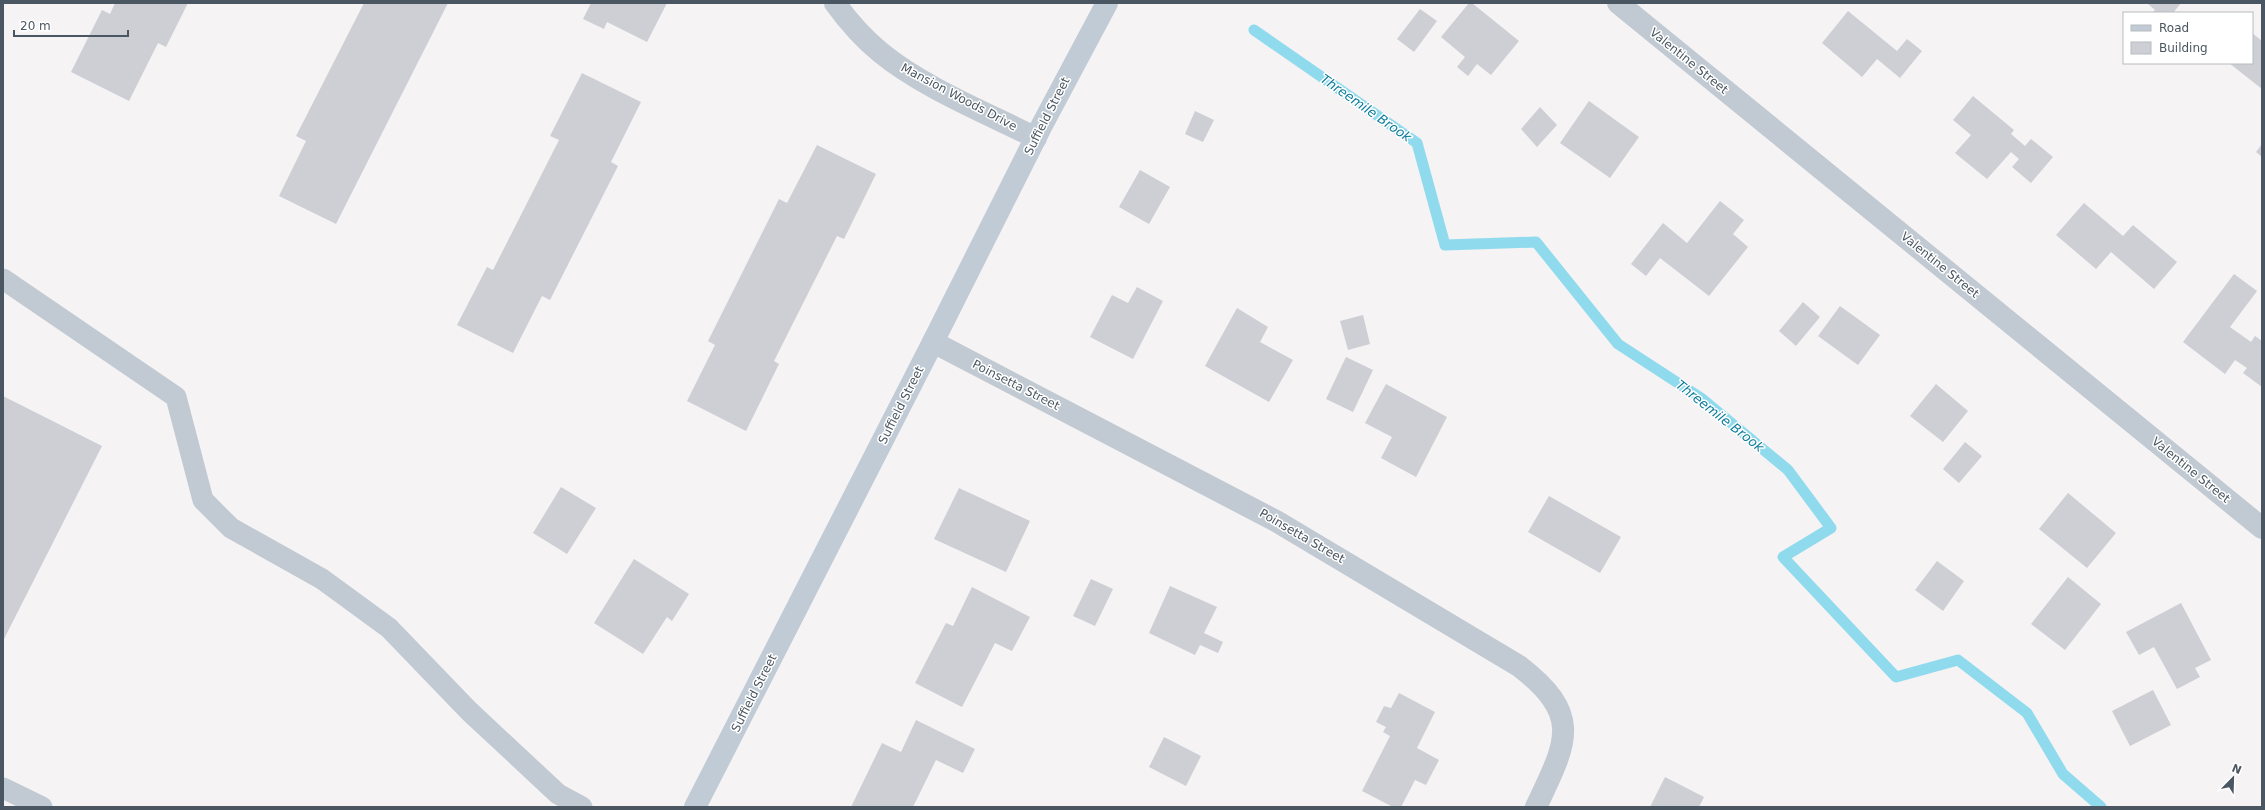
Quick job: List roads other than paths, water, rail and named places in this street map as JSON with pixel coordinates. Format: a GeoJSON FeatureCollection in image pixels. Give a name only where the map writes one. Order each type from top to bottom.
{"type":"FeatureCollection","features":[{"type":"Feature","properties":{"kind":"main road","name":"Suffield Street"},"geometry":{"type":"LineString","coordinates":[[695,807],[1036,138],[1107,3]]}},
{"type":"Feature","properties":{"kind":"street","name":"Mansion Woods Drive"},"geometry":{"type":"LineString","coordinates":[[834,3],[852,25],[880,52],[911,74],[1036,138]]}},
{"type":"Feature","properties":{"kind":"street","name":"Valentine Street"},"geometry":{"type":"LineString","coordinates":[[1618,3],[2262,528]]}},
{"type":"Feature","properties":{"kind":"street","name":"Poinsetta Street"},"geometry":{"type":"LineString","coordinates":[[933,342],[1276,520],[1519,666],[1544,688],[1560,713],[1564,727],[1562,748],[1536,807]]}},
{"type":"Feature","properties":{"kind":"lane"},"geometry":{"type":"LineString","coordinates":[[3,279],[176,397],[203,500],[231,528],[322,579],[389,628],[486,727],[558,794],[582,807]]}},
{"type":"Feature","properties":{"kind":"lane"},"geometry":{"type":"LineString","coordinates":[[3,788],[42,807]]}},
{"type":"Feature","properties":{"kind":"waterway","name":"Threemile Brook"},"geometry":{"type":"LineString","coordinates":[[1254,30],[1417,143],[1445,245],[1536,242],[1618,344],[1701,398],[1788,470],[1831,528],[1783,557],[1896,677],[1958,660],[2027,713],[2063,774],[2101,807]]}}]}
